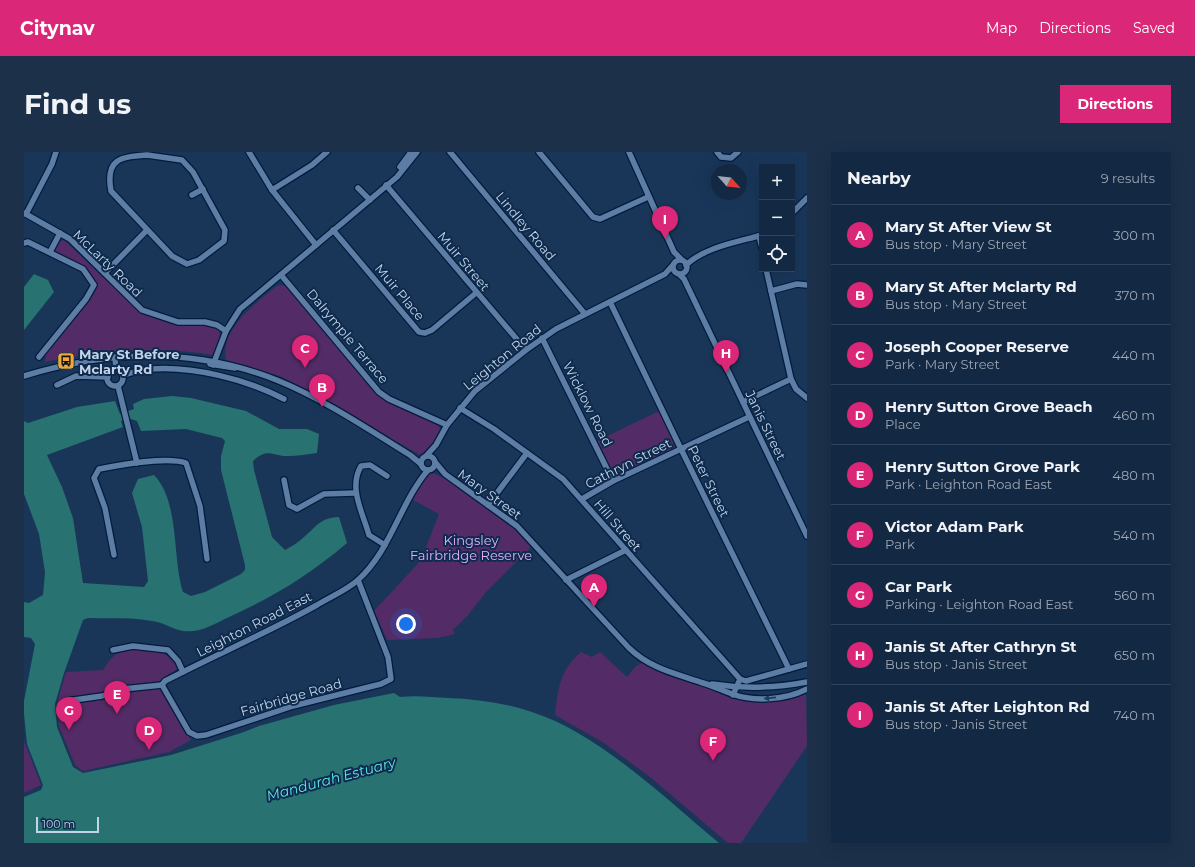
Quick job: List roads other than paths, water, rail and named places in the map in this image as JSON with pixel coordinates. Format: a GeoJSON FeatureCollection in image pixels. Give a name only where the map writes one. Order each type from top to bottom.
{"type":"FeatureCollection","features":[{"type":"Feature","properties":{"kind":"street"},"geometry":{"type":"LineString","coordinates":[[25,213],[52,164],[56,152]]}},
{"type":"Feature","properties":{"kind":"street"},"geometry":{"type":"LineString","coordinates":[[249,152],[272,190],[316,245]]}},
{"type":"Feature","properties":{"kind":"street"},"geometry":{"type":"LineString","coordinates":[[272,190],[312,165],[327,152]]}},
{"type":"Feature","properties":{"kind":"street"},"geometry":{"type":"LineString","coordinates":[[386,185],[411,152]]}},
{"type":"Feature","properties":{"kind":"street"},"geometry":{"type":"LineString","coordinates":[[214,363],[226,331],[240,308],[397,177],[417,152]]}},
{"type":"Feature","properties":{"kind":"street","name":"Lindley Road"},"geometry":{"type":"LineString","coordinates":[[450,152],[585,314]]}},
{"type":"Feature","properties":{"kind":"street"},"geometry":{"type":"LineString","coordinates":[[539,152],[593,217],[600,219],[648,197]]}},
{"type":"Feature","properties":{"kind":"street"},"geometry":{"type":"LineString","coordinates":[[629,152],[674,252],[685,262]]}},
{"type":"Feature","properties":{"kind":"street"},"geometry":{"type":"LineString","coordinates":[[717,152],[721,157],[731,158],[738,152]]}},
{"type":"Feature","properties":{"kind":"street"},"geometry":{"type":"LineString","coordinates":[[148,154],[182,160],[193,172],[225,230],[224,241],[199,260],[187,264],[172,256],[111,191],[109,182],[111,171],[116,161],[124,157],[148,154]]}},
{"type":"Feature","properties":{"kind":"street","name":"Muir Street"},"geometry":{"type":"LineString","coordinates":[[386,185],[476,293],[526,350]]}},
{"type":"Feature","properties":{"kind":"street"},"geometry":{"type":"LineString","coordinates":[[358,188],[370,200]]}},
{"type":"Feature","properties":{"kind":"street"},"geometry":{"type":"LineString","coordinates":[[192,196],[203,189]]}},
{"type":"Feature","properties":{"kind":"street"},"geometry":{"type":"LineString","coordinates":[[795,206],[800,200],[807,197]]}},
{"type":"Feature","properties":{"kind":"street"},"geometry":{"type":"LineString","coordinates":[[795,210],[807,197]]}},
{"type":"Feature","properties":{"kind":"street","name":"McLarty Road"},"geometry":{"type":"LineString","coordinates":[[25,213],[70,239],[142,310],[178,322],[205,322],[226,331]]}},
{"type":"Feature","properties":{"kind":"street"},"geometry":{"type":"LineString","coordinates":[[105,273],[147,230]]}},
{"type":"Feature","properties":{"kind":"street","name":"Muir Place"},"geometry":{"type":"LineString","coordinates":[[334,230],[419,332],[425,333],[432,330],[476,293]]}},
{"type":"Feature","properties":{"kind":"street"},"geometry":{"type":"LineString","coordinates":[[50,252],[60,233]]}},
{"type":"Feature","properties":{"kind":"street"},"geometry":{"type":"LineString","coordinates":[[674,263],[685,262],[738,240],[759,235]]}},
{"type":"Feature","properties":{"kind":"street"},"geometry":{"type":"LineString","coordinates":[[24,243],[28,242],[83,269],[94,285],[86,299],[39,357]]}},
{"type":"Feature","properties":{"kind":"street"},"geometry":{"type":"LineString","coordinates":[[674,252],[673,269],[680,273],[685,262]]}},
{"type":"Feature","properties":{"kind":"street","name":"Leighton Road"},"geometry":{"type":"LineString","coordinates":[[665,274],[674,263]]}},
{"type":"Feature","properties":{"kind":"street"},"geometry":{"type":"LineString","coordinates":[[767,272],[791,379],[796,389],[807,398]]}},
{"type":"Feature","properties":{"kind":"street","name":"Leighton Road"},"geometry":{"type":"LineString","coordinates":[[425,457],[436,445],[447,425],[475,391],[542,338],[585,314],[665,274],[680,273]]}},
{"type":"Feature","properties":{"kind":"street","name":"Janis Street"},"geometry":{"type":"LineString","coordinates":[[680,273],[807,536]]}},
{"type":"Feature","properties":{"kind":"street","name":"Dalrymple Terrace"},"geometry":{"type":"LineString","coordinates":[[281,275],[379,392],[389,399],[447,425]]}},
{"type":"Feature","properties":{"kind":"street"},"geometry":{"type":"LineString","coordinates":[[771,291],[796,284],[807,285]]}},
{"type":"Feature","properties":{"kind":"street","name":"Peter Street"},"geometry":{"type":"LineString","coordinates":[[610,302],[680,450],[789,669]]}},
{"type":"Feature","properties":{"kind":"street","name":"Wicklow Road"},"geometry":{"type":"LineString","coordinates":[[542,338],[613,481]]}},
{"type":"Feature","properties":{"kind":"street"},"geometry":{"type":"LineString","coordinates":[[220,348],[220,364]]}},
{"type":"Feature","properties":{"kind":"street","name":"Mary Street"},"geometry":{"type":"LineString","coordinates":[[24,376],[63,365],[115,357],[150,355],[194,359],[220,364],[278,381],[309,395],[410,455],[429,470],[445,474]]}},
{"type":"Feature","properties":{"kind":"street"},"geometry":{"type":"LineString","coordinates":[[115,357],[116,370]]}},
{"type":"Feature","properties":{"kind":"street"},"geometry":{"type":"LineString","coordinates":[[116,370],[123,375],[148,369],[197,372],[234,379],[264,388],[284,399]]}},
{"type":"Feature","properties":{"kind":"street"},"geometry":{"type":"LineString","coordinates":[[116,370],[112,371],[108,377],[109,383],[118,386]]}},
{"type":"Feature","properties":{"kind":"street"},"geometry":{"type":"LineString","coordinates":[[118,386],[122,382],[123,375]]}},
{"type":"Feature","properties":{"kind":"street"},"geometry":{"type":"LineString","coordinates":[[57,386],[76,376],[108,377]]}},
{"type":"Feature","properties":{"kind":"street"},"geometry":{"type":"LineString","coordinates":[[743,402],[791,379]]}},
{"type":"Feature","properties":{"kind":"street"},"geometry":{"type":"LineString","coordinates":[[118,386],[137,463]]}},
{"type":"Feature","properties":{"kind":"street","name":"Hill Street"},"geometry":{"type":"LineString","coordinates":[[460,408],[494,429],[563,479],[740,679]]}},
{"type":"Feature","properties":{"kind":"street","name":"Cathryn Street"},"geometry":{"type":"LineString","coordinates":[[582,499],[613,481],[749,416]]}},
{"type":"Feature","properties":{"kind":"street","name":"Leighton Road"},"geometry":{"type":"LineString","coordinates":[[434,461],[436,445]]}},
{"type":"Feature","properties":{"kind":"street"},"geometry":{"type":"LineString","coordinates":[[488,504],[527,452]]}},
{"type":"Feature","properties":{"kind":"street","name":"Mary Street"},"geometry":{"type":"LineString","coordinates":[[410,455],[425,457],[434,461],[445,474],[517,526],[640,658],[663,671],[702,682],[733,695],[760,699],[786,696],[807,690]]}},
{"type":"Feature","properties":{"kind":"street"},"geometry":{"type":"LineString","coordinates":[[422,465],[425,457]]}},
{"type":"Feature","properties":{"kind":"street"},"geometry":{"type":"LineString","coordinates":[[114,555],[105,508],[94,478],[99,468],[178,460],[186,464],[200,506],[207,559]]}},
{"type":"Feature","properties":{"kind":"street"},"geometry":{"type":"LineString","coordinates":[[429,470],[434,466],[434,461]]}},
{"type":"Feature","properties":{"kind":"street"},"geometry":{"type":"LineString","coordinates":[[385,545],[369,535],[355,493],[357,473],[361,466],[370,465],[387,476]]}},
{"type":"Feature","properties":{"kind":"street","name":"Leighton Road East"},"geometry":{"type":"LineString","coordinates":[[417,485],[422,465]]}},
{"type":"Feature","properties":{"kind":"street","name":"Leighton Road East"},"geometry":{"type":"LineString","coordinates":[[66,717],[64,706],[67,701],[102,696],[123,689],[162,685],[165,681],[300,615],[358,580],[385,545],[417,485],[429,470]]}},
{"type":"Feature","properties":{"kind":"street"},"geometry":{"type":"LineString","coordinates":[[284,480],[289,505],[297,509],[324,494],[355,493]]}},
{"type":"Feature","properties":{"kind":"street"},"geometry":{"type":"LineString","coordinates":[[566,580],[626,550]]}},
{"type":"Feature","properties":{"kind":"street","name":"Fairbridge Road"},"geometry":{"type":"LineString","coordinates":[[162,685],[189,732],[197,736],[206,735],[293,706],[381,684],[391,679],[388,657],[358,580]]}},
{"type":"Feature","properties":{"kind":"street"},"geometry":{"type":"LineString","coordinates":[[112,650],[132,646],[168,650],[178,661],[183,672]]}},
{"type":"Feature","properties":{"kind":"street"},"geometry":{"type":"LineString","coordinates":[[733,695],[740,679],[746,680],[807,664]]}},
{"type":"Feature","properties":{"kind":"street","name":"Mary Street"},"geometry":{"type":"LineString","coordinates":[[702,682],[736,687],[756,687],[807,682]]}},
{"type":"Feature","properties":{"kind":"water"},"geometry":{"type":"Polygon","coordinates":[[[34,274],[48,280],[54,292],[24,330],[24,287],[34,274]]]}},
{"type":"Feature","properties":{"kind":"water","name":"Mandurah Estuary"},"geometry":{"type":"Polygon","coordinates":[[[172,396],[191,398],[246,411],[279,429],[307,429],[319,434],[317,453],[283,456],[266,453],[253,461],[254,470],[272,537],[285,550],[300,541],[319,523],[327,519],[339,517],[347,543],[319,566],[276,593],[213,625],[196,631],[183,631],[164,624],[136,619],[88,618],[83,620],[64,673],[55,704],[57,727],[73,767],[83,773],[171,755],[259,726],[334,705],[394,693],[400,697],[424,696],[480,700],[532,712],[557,722],[581,735],[630,768],[719,843],[24,843],[24,797],[41,790],[43,785],[27,744],[24,701],[35,644],[31,638],[24,637],[24,602],[29,603],[43,595],[45,572],[39,534],[24,494],[24,421],[28,423],[77,407],[115,401],[120,414],[134,409],[133,404],[144,399],[172,396]],[[131,419],[121,421],[123,427],[47,455],[62,487],[73,518],[83,583],[144,587],[148,581],[142,527],[132,493],[138,479],[154,475],[162,486],[172,515],[177,563],[183,592],[191,596],[205,592],[241,574],[245,570],[245,565],[221,470],[221,456],[225,441],[222,438],[186,429],[141,431],[137,421],[131,419]]]}},
{"type":"Feature","properties":{"kind":"place","name":"Janis St After Leighton Rd"},"geometry":{"type":"Point","coordinates":[665,239]}},
{"type":"Feature","properties":{"kind":"place","name":"Mary St Before Mclarty Rd"},"geometry":{"type":"Point","coordinates":[66,361]}},
{"type":"Feature","properties":{"kind":"place","name":"Joseph Cooper Reserve"},"geometry":{"type":"Point","coordinates":[305,368]}},
{"type":"Feature","properties":{"kind":"place","name":"Janis St After Cathryn St"},"geometry":{"type":"Point","coordinates":[726,373]}},
{"type":"Feature","properties":{"kind":"place","name":"Mary St After Mclarty Rd"},"geometry":{"type":"Point","coordinates":[322,407]}},
{"type":"Feature","properties":{"kind":"place","name":"Mary St After View St"},"geometry":{"type":"Point","coordinates":[594,607]}},
{"type":"Feature","properties":{"kind":"place","name":"Henry Sutton Grove Park"},"geometry":{"type":"Point","coordinates":[117,714]}},
{"type":"Feature","properties":{"kind":"place","name":"Car Park"},"geometry":{"type":"Point","coordinates":[69,730]}},
{"type":"Feature","properties":{"kind":"place","name":"Henry Sutton Grove Beach"},"geometry":{"type":"Point","coordinates":[149,750]}},
{"type":"Feature","properties":{"kind":"place","name":"Victor Adam Park"},"geometry":{"type":"Point","coordinates":[713,761]}},
{"type":"Feature","properties":{"kind":"park label","name":"Kingsley Fairbridge Reserve"},"geometry":{"type":"Point","coordinates":[471,548]}}]}
